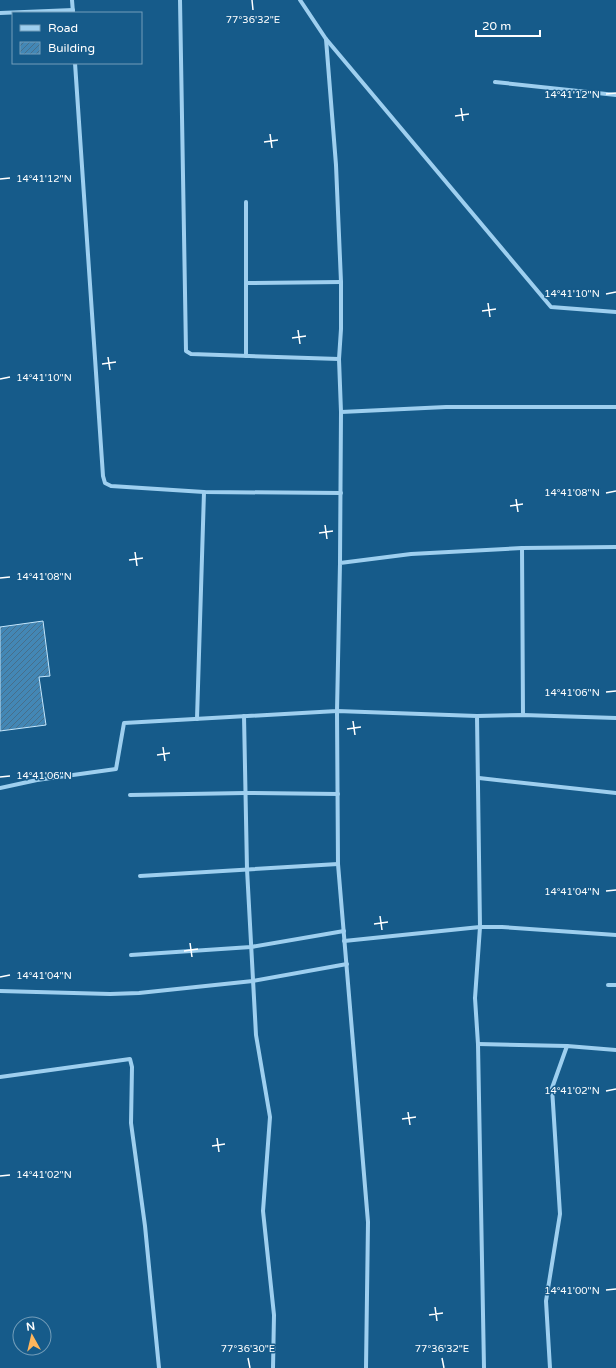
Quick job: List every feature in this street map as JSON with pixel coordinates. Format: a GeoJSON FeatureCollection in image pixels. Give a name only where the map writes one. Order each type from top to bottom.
{"type":"FeatureCollection","features":[{"type":"Feature","properties":{"kind":"street"},"geometry":{"type":"LineString","coordinates":[[72,0],[73,12]]}},
{"type":"Feature","properties":{"kind":"street"},"geometry":{"type":"LineString","coordinates":[[180,0],[186,351],[191,354],[339,359]]}},
{"type":"Feature","properties":{"kind":"street"},"geometry":{"type":"LineString","coordinates":[[300,0],[326,39],[551,307],[616,312]]}},
{"type":"Feature","properties":{"kind":"street"},"geometry":{"type":"LineString","coordinates":[[0,13],[12,13]]}},
{"type":"Feature","properties":{"kind":"street"},"geometry":{"type":"LineString","coordinates":[[326,39],[336,165],[341,282],[341,329],[339,359],[341,412],[341,493],[337,711],[338,864],[368,1222],[366,1368]]}},
{"type":"Feature","properties":{"kind":"street"},"geometry":{"type":"LineString","coordinates":[[75,64],[103,476],[105,483],[111,486],[204,492],[341,493]]}},
{"type":"Feature","properties":{"kind":"street"},"geometry":{"type":"LineString","coordinates":[[495,82],[616,95]]}},
{"type":"Feature","properties":{"kind":"street"},"geometry":{"type":"LineString","coordinates":[[246,202],[246,356]]}},
{"type":"Feature","properties":{"kind":"street"},"geometry":{"type":"LineString","coordinates":[[246,283],[341,282]]}},
{"type":"Feature","properties":{"kind":"street"},"geometry":{"type":"LineString","coordinates":[[341,412],[446,407],[616,407]]}},
{"type":"Feature","properties":{"kind":"street"},"geometry":{"type":"LineString","coordinates":[[197,719],[204,492]]}},
{"type":"Feature","properties":{"kind":"street"},"geometry":{"type":"LineString","coordinates":[[340,563],[411,554],[522,548],[616,547]]}},
{"type":"Feature","properties":{"kind":"street"},"geometry":{"type":"LineString","coordinates":[[522,548],[523,715]]}},
{"type":"Feature","properties":{"kind":"street"},"geometry":{"type":"LineString","coordinates":[[0,788],[37,780],[116,769],[124,723],[337,711],[476,716],[523,715],[616,718]]}},
{"type":"Feature","properties":{"kind":"street"},"geometry":{"type":"LineString","coordinates":[[244,716],[247,869],[256,1035],[270,1117],[263,1211],[274,1315],[273,1368]]}},
{"type":"Feature","properties":{"kind":"street"},"geometry":{"type":"LineString","coordinates":[[476,716],[479,778],[480,927],[475,998],[478,1044],[484,1368]]}},
{"type":"Feature","properties":{"kind":"street"},"geometry":{"type":"LineString","coordinates":[[479,778],[616,793]]}},
{"type":"Feature","properties":{"kind":"street"},"geometry":{"type":"LineString","coordinates":[[130,795],[245,793],[338,794]]}},
{"type":"Feature","properties":{"kind":"street"},"geometry":{"type":"LineString","coordinates":[[140,876],[338,864]]}},
{"type":"Feature","properties":{"kind":"street"},"geometry":{"type":"LineString","coordinates":[[344,941],[480,927],[616,934]]}},
{"type":"Feature","properties":{"kind":"street"},"geometry":{"type":"LineString","coordinates":[[131,955],[251,947],[344,931]]}},
{"type":"Feature","properties":{"kind":"street"},"geometry":{"type":"LineString","coordinates":[[0,991],[110,994],[139,993],[253,981],[346,964]]}},
{"type":"Feature","properties":{"kind":"street"},"geometry":{"type":"LineString","coordinates":[[608,985],[616,985]]}},
{"type":"Feature","properties":{"kind":"street"},"geometry":{"type":"LineString","coordinates":[[478,1044],[567,1046],[616,1050]]}},
{"type":"Feature","properties":{"kind":"street"},"geometry":{"type":"LineString","coordinates":[[550,1368],[546,1301],[560,1214],[552,1088],[567,1046]]}},
{"type":"Feature","properties":{"kind":"street"},"geometry":{"type":"LineString","coordinates":[[0,1077],[130,1059],[132,1067],[131,1123],[145,1226],[159,1368]]}},
{"type":"Feature","properties":{"kind":"building"},"geometry":{"type":"Polygon","coordinates":[[[43,621],[50,676],[39,677],[46,725],[0,731],[0,627],[43,621]]]}}]}
